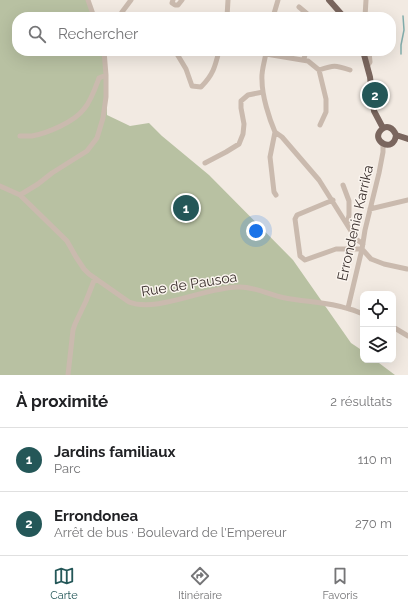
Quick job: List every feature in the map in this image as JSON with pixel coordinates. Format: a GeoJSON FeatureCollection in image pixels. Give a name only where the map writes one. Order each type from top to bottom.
{"type":"FeatureCollection","features":[{"type":"Feature","properties":{"kind":"main road"},"geometry":{"type":"LineString","coordinates":[[329,0],[340,12]]}},
{"type":"Feature","properties":{"kind":"main road"},"geometry":{"type":"LineString","coordinates":[[365,56],[368,65],[374,111],[383,128]]}},
{"type":"Feature","properties":{"kind":"main road"},"geometry":{"type":"LineString","coordinates":[[387,127],[394,130],[396,135],[394,142],[386,145],[378,136],[383,128],[387,127]]}},
{"type":"Feature","properties":{"kind":"main road"},"geometry":{"type":"LineString","coordinates":[[396,135],[408,139]]}},
{"type":"Feature","properties":{"kind":"street"},"geometry":{"type":"LineString","coordinates":[[88,0],[92,12]]}},
{"type":"Feature","properties":{"kind":"street"},"geometry":{"type":"LineString","coordinates":[[122,12],[131,0]]}},
{"type":"Feature","properties":{"kind":"street"},"geometry":{"type":"LineString","coordinates":[[172,0],[172,3],[175,6],[182,0]]}},
{"type":"Feature","properties":{"kind":"street"},"geometry":{"type":"LineString","coordinates":[[227,12],[228,0]]}},
{"type":"Feature","properties":{"kind":"street"},"geometry":{"type":"LineString","coordinates":[[274,12],[278,0]]}},
{"type":"Feature","properties":{"kind":"street"},"geometry":{"type":"LineString","coordinates":[[365,12],[366,0]]}},
{"type":"Feature","properties":{"kind":"street"},"geometry":{"type":"LineString","coordinates":[[299,7],[305,12]]}},
{"type":"Feature","properties":{"kind":"street"},"geometry":{"type":"LineString","coordinates":[[0,186],[20,195],[87,151],[97,138],[103,118],[106,97],[104,56]]}},
{"type":"Feature","properties":{"kind":"street"},"geometry":{"type":"LineString","coordinates":[[177,56],[186,69],[192,86],[201,87],[209,78],[216,64],[218,56]]}},
{"type":"Feature","properties":{"kind":"street"},"geometry":{"type":"LineString","coordinates":[[265,56],[261,78],[263,92],[275,132],[282,137],[319,180],[333,200],[356,239],[371,258],[384,264],[407,269]]}},
{"type":"Feature","properties":{"kind":"street"},"geometry":{"type":"LineString","coordinates":[[288,56],[304,59],[319,70],[326,99],[326,112],[320,125]]}},
{"type":"Feature","properties":{"kind":"street"},"geometry":{"type":"LineString","coordinates":[[368,65],[370,62],[369,56]]}},
{"type":"Feature","properties":{"kind":"street"},"geometry":{"type":"LineString","coordinates":[[319,70],[333,65],[350,70]]}},
{"type":"Feature","properties":{"kind":"street"},"geometry":{"type":"LineString","coordinates":[[20,136],[31,136],[45,132],[72,120],[84,109],[99,78],[106,75]]}},
{"type":"Feature","properties":{"kind":"street"},"geometry":{"type":"LineString","coordinates":[[205,163],[239,144],[243,134],[244,124],[241,101],[248,95],[263,92]]}},
{"type":"Feature","properties":{"kind":"street"},"geometry":{"type":"LineString","coordinates":[[275,132],[270,157],[274,192],[276,195]]}},
{"type":"Feature","properties":{"kind":"street","name":"Errondenia Karrika"},"geometry":{"type":"LineString","coordinates":[[348,308],[379,173],[383,143]]}},
{"type":"Feature","properties":{"kind":"street"},"geometry":{"type":"LineString","coordinates":[[343,185],[349,201],[349,215],[347,224]]}},
{"type":"Feature","properties":{"kind":"street","name":"Rue de Pausoa"},"geometry":{"type":"LineString","coordinates":[[20,195],[67,241],[84,269],[129,302],[140,305],[167,302],[208,291],[247,287],[284,298],[348,308],[360,313]]}},
{"type":"Feature","properties":{"kind":"street"},"geometry":{"type":"LineString","coordinates":[[333,200],[297,215],[295,219],[300,256],[305,260],[336,249],[349,250],[362,247]]}},
{"type":"Feature","properties":{"kind":"street"},"geometry":{"type":"LineString","coordinates":[[370,209],[408,200]]}},
{"type":"Feature","properties":{"kind":"street"},"geometry":{"type":"LineString","coordinates":[[68,375],[73,330],[95,278]]}},
{"type":"Feature","properties":{"kind":"street"},"geometry":{"type":"LineString","coordinates":[[396,329],[408,336]]}},
{"type":"Feature","properties":{"kind":"green space"},"geometry":{"type":"Polygon","coordinates":[[[0,0],[88,0],[92,12],[12,12],[12,56],[104,56],[107,115],[130,126],[149,123],[162,136],[209,175],[293,260],[351,343],[360,349],[360,363],[379,363],[395,375],[0,375],[0,0]]]}},
{"type":"Feature","properties":{"kind":"waterway"},"geometry":{"type":"LineString","coordinates":[[401,54],[404,30],[403,16]]}},
{"type":"Feature","properties":{"kind":"place","name":"Errondonea"},"geometry":{"type":"Point","coordinates":[375,95]}},
{"type":"Feature","properties":{"kind":"place","name":"Jardins familiaux"},"geometry":{"type":"Point","coordinates":[186,208]}}]}
